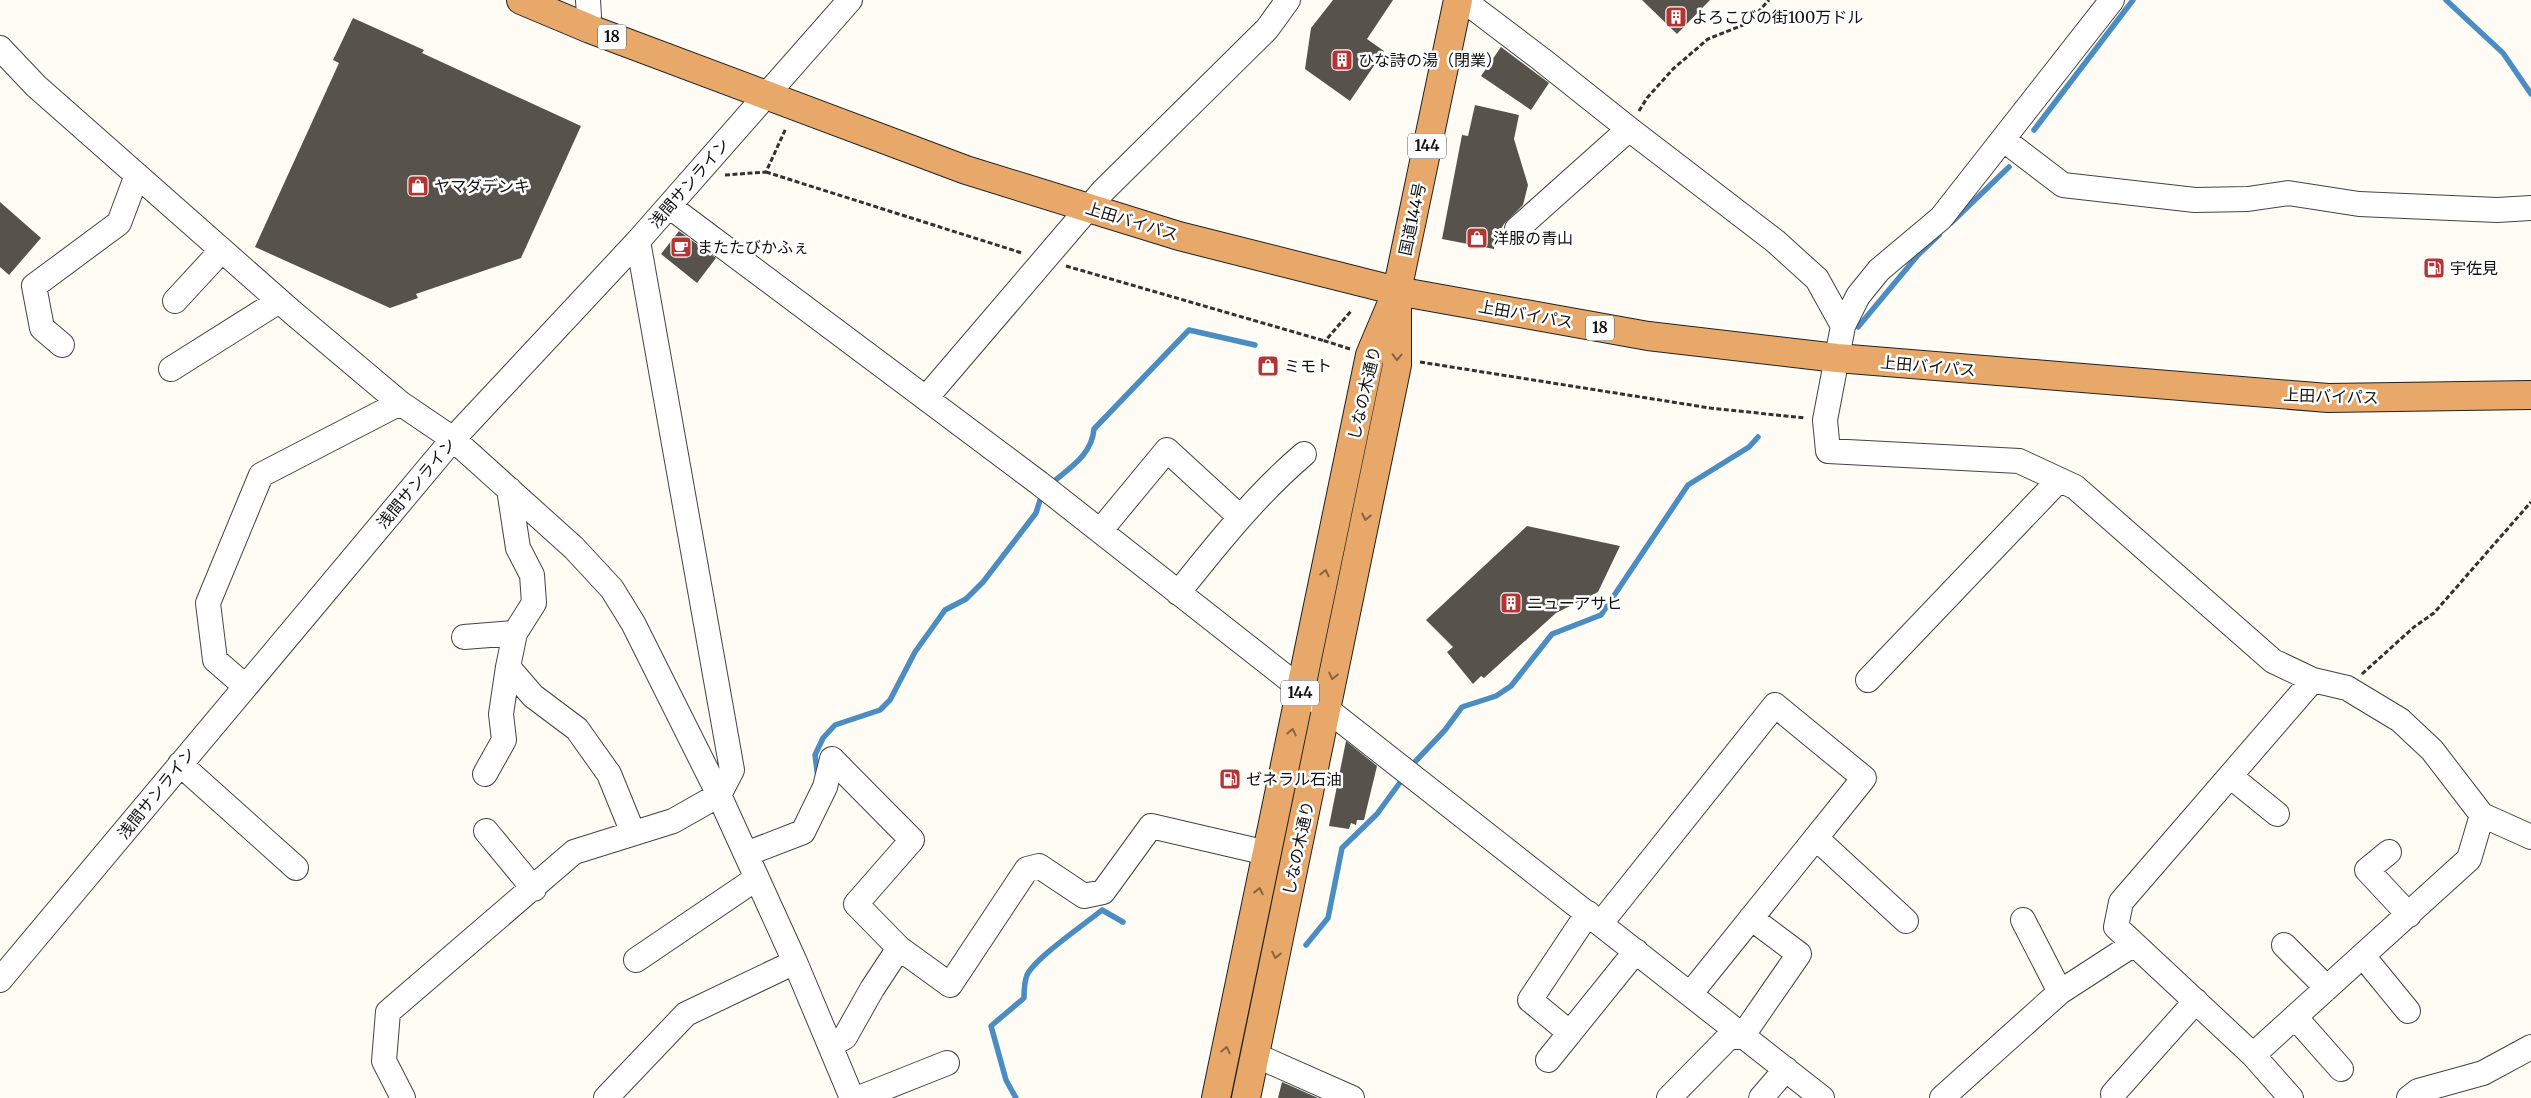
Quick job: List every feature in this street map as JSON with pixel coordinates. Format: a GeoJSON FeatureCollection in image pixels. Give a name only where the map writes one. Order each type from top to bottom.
{"type":"FeatureCollection","features":[{"type":"Feature","properties":{"kind":"highway","name":"上田バイパス"},"geometry":{"type":"LineString","coordinates":[[521,0],[703,72],[767,94],[966,170],[1179,236],[1397,291],[1648,336],[1837,358],[2328,398],[2531,395]]}},
{"type":"Feature","properties":{"kind":"highway","name":"上田バイパス"},"geometry":{"type":"LineString","coordinates":[[556,0],[589,8],[703,72]]}},
{"type":"Feature","properties":{"kind":"highway","name":"国道144号"},"geometry":{"type":"LineString","coordinates":[[1397,291],[1459,0]]}},
{"type":"Feature","properties":{"kind":"highway","name":"しなの木通り"},"geometry":{"type":"LineString","coordinates":[[1216,1098],[1370,355],[1397,291]]}},
{"type":"Feature","properties":{"kind":"highway","name":"しなの木通り"},"geometry":{"type":"LineString","coordinates":[[1246,1098],[1397,365],[1397,291]]}},
{"type":"Feature","properties":{"kind":"street","name":"浅間サンライン"},"geometry":{"type":"LineString","coordinates":[[0,980],[85,881],[180,764],[453,439],[638,241],[850,0]]}},
{"type":"Feature","properties":{"kind":"street"},"geometry":{"type":"LineString","coordinates":[[926,398],[1090,208],[1159,133],[1267,29],[1288,0]]}},
{"type":"Feature","properties":{"kind":"street"},"geometry":{"type":"LineString","coordinates":[[1459,0],[1475,9],[1541,59],[1775,241],[1817,278],[1843,326]]}},
{"type":"Feature","properties":{"kind":"street"},"geometry":{"type":"LineString","coordinates":[[2112,0],[1941,218],[1879,270],[1858,296],[1843,326],[1825,420],[1828,451],[2019,461],[2076,487],[2273,661],[2313,680],[2347,688],[2400,720],[2432,750],[2482,815],[2531,837]]}},
{"type":"Feature","properties":{"kind":"street"},"geometry":{"type":"LineString","coordinates":[[0,48],[36,86],[279,300],[400,403],[453,439],[574,548],[612,589],[633,624],[719,795],[795,962],[852,1098]]}},
{"type":"Feature","properties":{"kind":"street"},"geometry":{"type":"LineString","coordinates":[[1516,228],[1629,129]]}},
{"type":"Feature","properties":{"kind":"street"},"geometry":{"type":"LineString","coordinates":[[2004,140],[2063,185],[2195,200],[2248,199],[2288,192],[2359,204],[2497,210],[2531,208]]}},
{"type":"Feature","properties":{"kind":"street"},"geometry":{"type":"LineString","coordinates":[[62,345],[42,328],[34,286],[119,222],[137,175]]}},
{"type":"Feature","properties":{"kind":"street"},"geometry":{"type":"LineString","coordinates":[[668,206],[926,398],[1100,531],[1326,710],[1691,993],[1822,1098]]}},
{"type":"Feature","properties":{"kind":"street"},"geometry":{"type":"LineString","coordinates":[[403,1098],[384,1061],[388,1012],[534,889],[574,852],[673,820],[719,795],[732,770],[638,241]]}},
{"type":"Feature","properties":{"kind":"street"},"geometry":{"type":"LineString","coordinates":[[175,301],[222,250]]}},
{"type":"Feature","properties":{"kind":"street"},"geometry":{"type":"LineString","coordinates":[[170,369],[279,300]]}},
{"type":"Feature","properties":{"kind":"street"},"geometry":{"type":"LineString","coordinates":[[245,686],[215,660],[208,603],[261,475],[400,403]]}},
{"type":"Feature","properties":{"kind":"street"},"geometry":{"type":"LineString","coordinates":[[1100,531],[1167,450],[1240,517]]}},
{"type":"Feature","properties":{"kind":"street"},"geometry":{"type":"LineString","coordinates":[[1178,593],[1271,482],[1304,454]]}},
{"type":"Feature","properties":{"kind":"street"},"geometry":{"type":"LineString","coordinates":[[1868,680],[2059,480]]}},
{"type":"Feature","properties":{"kind":"street"},"geometry":{"type":"LineString","coordinates":[[486,774],[504,740],[501,714],[515,633],[534,603],[532,575],[518,548],[509,489]]}},
{"type":"Feature","properties":{"kind":"street"},"geometry":{"type":"LineString","coordinates":[[464,637],[515,633]]}},
{"type":"Feature","properties":{"kind":"street"},"geometry":{"type":"LineString","coordinates":[[508,667],[533,696],[577,729],[609,774],[633,833]]}},
{"type":"Feature","properties":{"kind":"street"},"geometry":{"type":"LineString","coordinates":[[2291,1098],[2253,1055],[2116,927],[2121,902],[2313,680]]}},
{"type":"Feature","properties":{"kind":"street"},"geometry":{"type":"LineString","coordinates":[[1570,1033],[1530,1000],[1594,918],[1775,705],[1864,778],[1691,993]]}},
{"type":"Feature","properties":{"kind":"street"},"geometry":{"type":"LineString","coordinates":[[746,854],[803,832],[825,787],[832,759],[912,840],[856,904],[899,948],[950,985],[1027,869],[1039,866],[1084,896],[1104,892],[1151,826],[1267,853]]}},
{"type":"Feature","properties":{"kind":"street"},"geometry":{"type":"LineString","coordinates":[[180,764],[296,868]]}},
{"type":"Feature","properties":{"kind":"street"},"geometry":{"type":"LineString","coordinates":[[2230,776],[2278,814]]}},
{"type":"Feature","properties":{"kind":"street"},"geometry":{"type":"LineString","coordinates":[[2253,1055],[2469,859],[2482,815]]}},
{"type":"Feature","properties":{"kind":"street"},"geometry":{"type":"LineString","coordinates":[[486,831],[534,889]]}},
{"type":"Feature","properties":{"kind":"street"},"geometry":{"type":"LineString","coordinates":[[1816,838],[1906,921]]}},
{"type":"Feature","properties":{"kind":"street"},"geometry":{"type":"LineString","coordinates":[[2389,852],[2367,870],[2409,915]]}},
{"type":"Feature","properties":{"kind":"street"},"geometry":{"type":"LineString","coordinates":[[636,960],[757,878]]}},
{"type":"Feature","properties":{"kind":"street"},"geometry":{"type":"LineString","coordinates":[[1669,1098],[1728,1038],[1743,1035],[1799,954],[1751,918]]}},
{"type":"Feature","properties":{"kind":"street"},"geometry":{"type":"LineString","coordinates":[[2023,920],[2060,992]]}},
{"type":"Feature","properties":{"kind":"street"},"geometry":{"type":"LineString","coordinates":[[1942,1098],[2060,992],[2134,944]]}},
{"type":"Feature","properties":{"kind":"street"},"geometry":{"type":"LineString","coordinates":[[2284,945],[2327,988]]}},
{"type":"Feature","properties":{"kind":"street"},"geometry":{"type":"LineString","coordinates":[[831,1045],[845,1037],[872,989],[899,948]]}},
{"type":"Feature","properties":{"kind":"street"},"geometry":{"type":"LineString","coordinates":[[1548,1060],[1636,951]]}},
{"type":"Feature","properties":{"kind":"street"},"geometry":{"type":"LineString","coordinates":[[2363,956],[2408,1011]]}},
{"type":"Feature","properties":{"kind":"street"},"geometry":{"type":"LineString","coordinates":[[606,1098],[686,1014],[795,962]]}},
{"type":"Feature","properties":{"kind":"street"},"geometry":{"type":"LineString","coordinates":[[2113,1094],[2196,1001]]}},
{"type":"Feature","properties":{"kind":"street"},"geometry":{"type":"LineString","coordinates":[[2295,1017],[2341,1069]]}},
{"type":"Feature","properties":{"kind":"street"},"geometry":{"type":"LineString","coordinates":[[2409,1098],[2418,1092],[2483,1073],[2531,1047]]}},
{"type":"Feature","properties":{"kind":"street"},"geometry":{"type":"LineString","coordinates":[[1255,1055],[1352,1098]]}},
{"type":"Feature","properties":{"kind":"street"},"geometry":{"type":"LineString","coordinates":[[858,1098],[947,1063]]}},
{"type":"Feature","properties":{"kind":"street"},"geometry":{"type":"LineString","coordinates":[[1761,1098],[1786,1069]]}},
{"type":"Feature","properties":{"kind":"path"},"geometry":{"type":"LineString","coordinates":[[1629,129],[1647,98],[1673,70],[1708,39],[1748,22],[1769,0]]}},
{"type":"Feature","properties":{"kind":"path"},"geometry":{"type":"LineString","coordinates":[[723,175],[766,172],[786,128]]}},
{"type":"Feature","properties":{"kind":"path"},"geometry":{"type":"LineString","coordinates":[[1352,310],[1325,341],[1354,350]]}},
{"type":"Feature","properties":{"kind":"path"},"geometry":{"type":"LineString","coordinates":[[1415,362],[1710,408],[1825,420]]}},
{"type":"Feature","properties":{"kind":"path"},"geometry":{"type":"LineString","coordinates":[[2347,688],[2414,627],[2434,614],[2531,502]]}},
{"type":"Feature","properties":{"kind":"building","name":"ひな詩の湯（閉業）"},"geometry":{"type":"Polygon","coordinates":[[[1333,0],[1393,0],[1367,39],[1384,51],[1350,101],[1305,69],[1311,28],[1333,0]]]}},
{"type":"Feature","properties":{"kind":"building","name":"よろこびの街100万ドル"},"geometry":{"type":"Polygon","coordinates":[[[1642,0],[1710,0],[1677,34],[1642,0]]]}},
{"type":"Feature","properties":{"kind":"building","name":"ヤマダデンキ"},"geometry":{"type":"Polygon","coordinates":[[[353,18],[424,50],[422,53],[581,126],[521,258],[416,294],[418,298],[390,308],[255,247],[339,63],[333,60],[353,18]]]}},
{"type":"Feature","properties":{"kind":"building"},"geometry":{"type":"Polygon","coordinates":[[[1501,47],[1549,83],[1531,110],[1481,76],[1501,47]]]}},
{"type":"Feature","properties":{"kind":"building"},"geometry":{"type":"Polygon","coordinates":[[[1475,105],[1519,115],[1514,139],[1528,185],[1523,205],[1504,224],[1496,237],[1494,249],[1442,239],[1462,135],[1468,136],[1475,105]]]}},
{"type":"Feature","properties":{"kind":"building"},"geometry":{"type":"Polygon","coordinates":[[[0,202],[41,238],[9,275],[0,267],[0,202]]]}},
{"type":"Feature","properties":{"kind":"building"},"geometry":{"type":"Polygon","coordinates":[[[679,231],[716,258],[697,283],[661,254],[679,231]]]}},
{"type":"Feature","properties":{"kind":"building","name":"ニューアサヒ"},"geometry":{"type":"Polygon","coordinates":[[[1527,526],[1620,546],[1598,592],[1556,613],[1484,678],[1481,676],[1473,684],[1447,652],[1453,647],[1426,620],[1527,526]]]}},
{"type":"Feature","properties":{"kind":"building"},"geometry":{"type":"Polygon","coordinates":[[[1346,741],[1377,766],[1364,820],[1357,820],[1356,825],[1351,823],[1349,829],[1329,826],[1346,741]]]}},
{"type":"Feature","properties":{"kind":"building"},"geometry":{"type":"Polygon","coordinates":[[[1282,1082],[1318,1098],[1278,1098],[1282,1082]]]}},
{"type":"Feature","properties":{"kind":"waterway"},"geometry":{"type":"LineString","coordinates":[[2034,130],[2133,0]]}},
{"type":"Feature","properties":{"kind":"waterway"},"geometry":{"type":"LineString","coordinates":[[2446,0],[2503,53],[2531,94]]}},
{"type":"Feature","properties":{"kind":"waterway"},"geometry":{"type":"LineString","coordinates":[[1951,223],[2009,167]]}},
{"type":"Feature","properties":{"kind":"waterway"},"geometry":{"type":"LineString","coordinates":[[1858,327],[1918,255],[1939,235]]}},
{"type":"Feature","properties":{"kind":"waterway"},"geometry":{"type":"LineString","coordinates":[[1053,482],[1080,459],[1089,446],[1094,429],[1189,330],[1255,345]]}},
{"type":"Feature","properties":{"kind":"waterway"},"geometry":{"type":"LineString","coordinates":[[1413,764],[1445,730],[1462,707],[1496,696],[1511,686],[1552,634],[1601,615],[1688,485],[1749,447],[1758,437]]}},
{"type":"Feature","properties":{"kind":"waterway"},"geometry":{"type":"LineString","coordinates":[[818,778],[815,755],[823,738],[835,725],[880,710],[890,700],[915,652],[945,610],[966,599],[983,582],[1036,513],[1041,497]]}},
{"type":"Feature","properties":{"kind":"waterway"},"geometry":{"type":"LineString","coordinates":[[1306,945],[1328,918],[1342,848],[1377,814],[1404,777]]}},
{"type":"Feature","properties":{"kind":"waterway"},"geometry":{"type":"LineString","coordinates":[[1016,1098],[1006,1080],[991,1026],[1024,998],[1027,975],[1061,941],[1102,910],[1123,922]]}},
{"type":"Feature","properties":{"kind":"place","name":"よろこびの街100万ドル"},"geometry":{"type":"Point","coordinates":[1676,17]}},
{"type":"Feature","properties":{"kind":"place","name":"ひな詩の湯（閉業）"},"geometry":{"type":"Point","coordinates":[1342,60]}},
{"type":"Feature","properties":{"kind":"place","name":"ヤマダデンキ"},"geometry":{"type":"Point","coordinates":[418,186]}},
{"type":"Feature","properties":{"kind":"place","name":"洋服の青山"},"geometry":{"type":"Point","coordinates":[1477,238]}},
{"type":"Feature","properties":{"kind":"place","name":"またたびかふぇ"},"geometry":{"type":"Point","coordinates":[681,247]}},
{"type":"Feature","properties":{"kind":"place","name":"宇佐見"},"geometry":{"type":"Point","coordinates":[2434,268]}},
{"type":"Feature","properties":{"kind":"place","name":"ミモト"},"geometry":{"type":"Point","coordinates":[1268,366]}},
{"type":"Feature","properties":{"kind":"place","name":"ニューアサヒ"},"geometry":{"type":"Point","coordinates":[1511,603]}},
{"type":"Feature","properties":{"kind":"place","name":"ゼネラル石油"},"geometry":{"type":"Point","coordinates":[1230,779]}}]}
